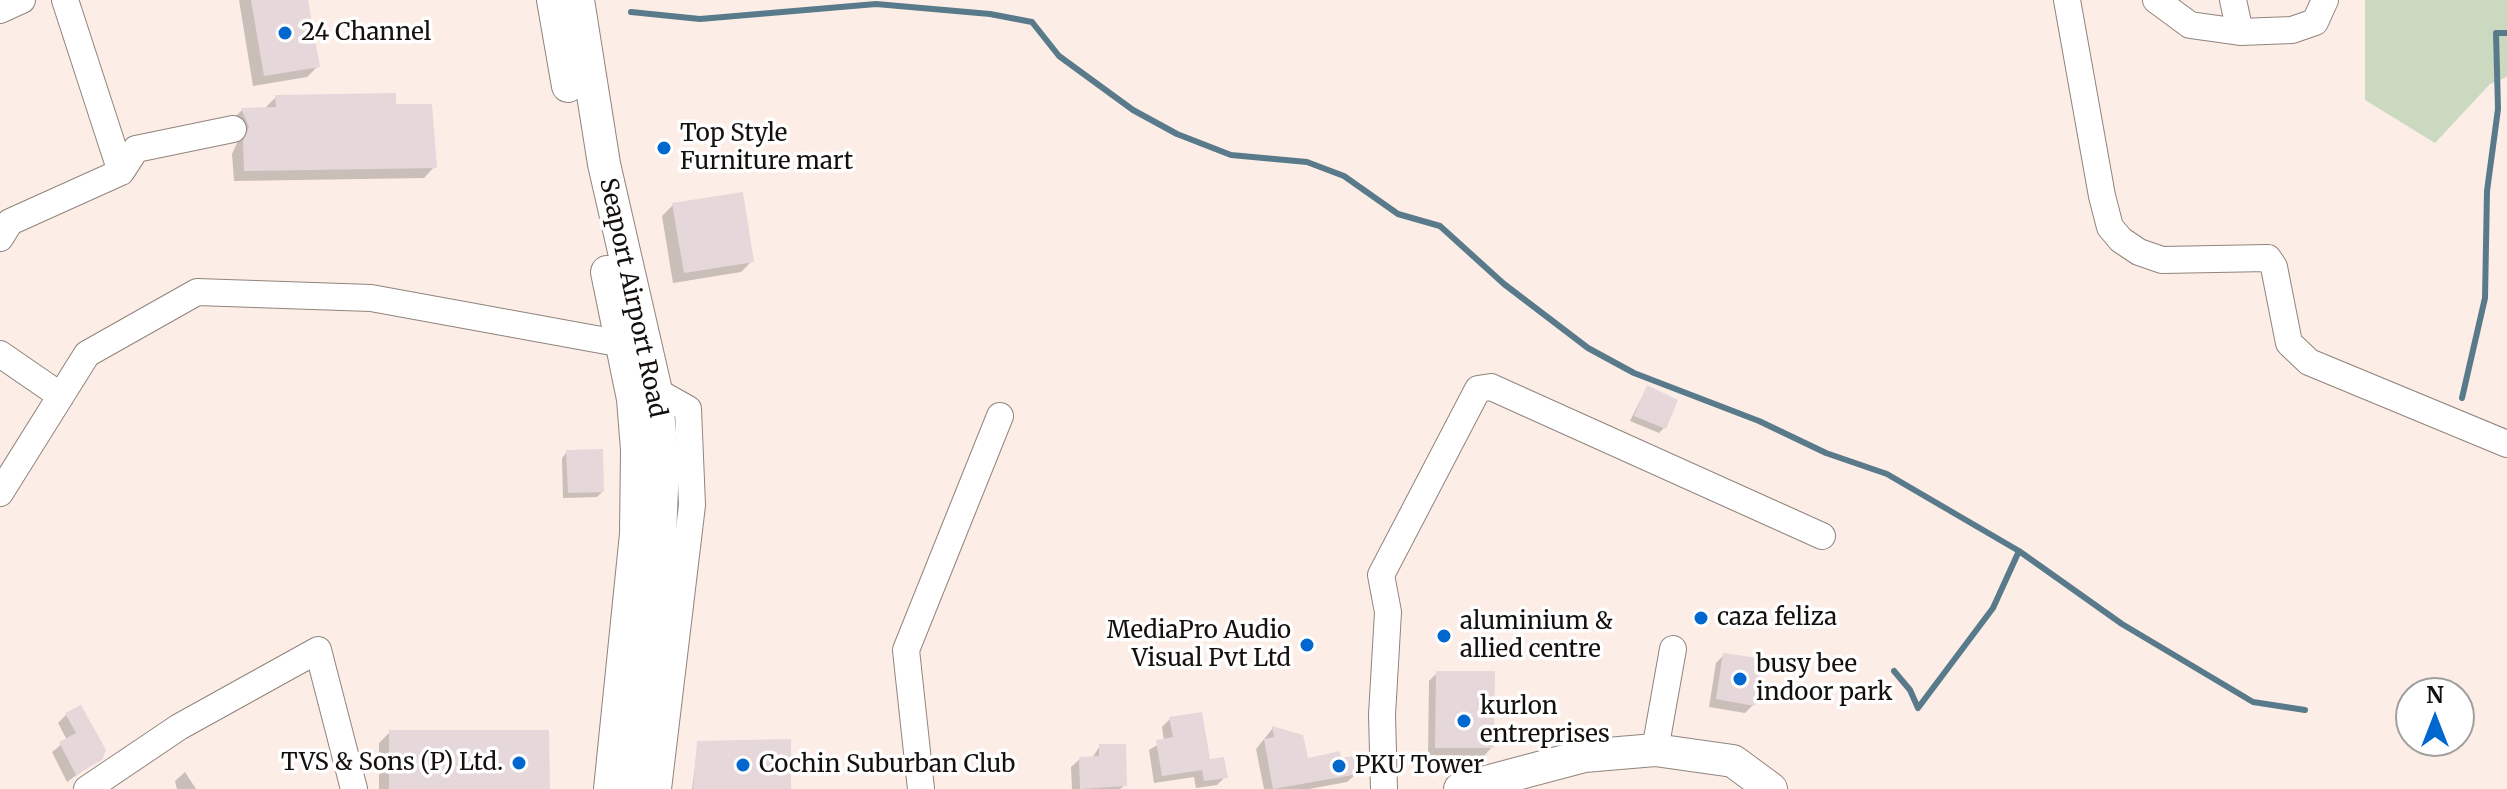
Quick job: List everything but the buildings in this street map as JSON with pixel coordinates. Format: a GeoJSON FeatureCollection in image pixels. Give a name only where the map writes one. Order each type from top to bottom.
{"type":"FeatureCollection","features":[{"type":"Feature","properties":{"kind":"main road","name":"Seaport Airport Road"},"geometry":{"type":"LineString","coordinates":[[553,0],[584,166],[623,344],[637,450],[636,534],[610,789]]}},
{"type":"Feature","properties":{"kind":"main road","name":"Seaport Airport Road"},"geometry":{"type":"LineString","coordinates":[[578,0],[604,164],[656,391],[663,465],[660,536],[633,789]]}},
{"type":"Feature","properties":{"kind":"main road"},"geometry":{"type":"LineString","coordinates":[[1460,789],[1584,756],[1655,750],[1733,761],[1771,789]]}},
{"type":"Feature","properties":{"kind":"street"},"geometry":{"type":"LineString","coordinates":[[0,10],[22,0]]}},
{"type":"Feature","properties":{"kind":"street"},"geometry":{"type":"LineString","coordinates":[[65,0],[121,172]]}},
{"type":"Feature","properties":{"kind":"street"},"geometry":{"type":"LineString","coordinates":[[2067,0],[2102,196],[2110,227],[2121,240],[2139,252],[2162,260],[2268,258],[2274,267],[2289,343],[2309,362],[2507,444]]}},
{"type":"Feature","properties":{"kind":"street"},"geometry":{"type":"LineString","coordinates":[[2156,0],[2190,25],[2240,32],[2292,30],[2315,22],[2325,0]]}},
{"type":"Feature","properties":{"kind":"street"},"geometry":{"type":"LineString","coordinates":[[2233,0],[2240,32]]}},
{"type":"Feature","properties":{"kind":"street"},"geometry":{"type":"LineString","coordinates":[[0,238],[10,222],[121,172],[136,149],[233,129]]}},
{"type":"Feature","properties":{"kind":"street"},"geometry":{"type":"LineString","coordinates":[[0,493],[87,354],[197,292],[371,298],[623,344]]}},
{"type":"Feature","properties":{"kind":"street"},"geometry":{"type":"LineString","coordinates":[[0,354],[61,396]]}},
{"type":"Feature","properties":{"kind":"street"},"geometry":{"type":"LineString","coordinates":[[1384,789],[1382,715],[1388,612],[1381,575],[1478,389],[1491,387],[1822,536]]}},
{"type":"Feature","properties":{"kind":"street"},"geometry":{"type":"LineString","coordinates":[[656,391],[688,409],[692,505],[658,789]]}},
{"type":"Feature","properties":{"kind":"street"},"geometry":{"type":"LineString","coordinates":[[921,789],[906,650],[1000,416]]}},
{"type":"Feature","properties":{"kind":"street"},"geometry":{"type":"LineString","coordinates":[[1655,750],[1673,649]]}},
{"type":"Feature","properties":{"kind":"street"},"geometry":{"type":"LineString","coordinates":[[87,789],[179,727],[318,650],[354,789]]}},
{"type":"Feature","properties":{"kind":"green space"},"geometry":{"type":"Polygon","coordinates":[[[2365,0],[2507,0],[2507,77],[2490,84],[2435,143],[2365,100],[2365,0]]]}},
{"type":"Feature","properties":{"kind":"waterway"},"geometry":{"type":"LineString","coordinates":[[631,12],[700,19],[876,4],[990,14],[1032,22],[1059,56],[1133,110],[1177,134],[1231,155],[1307,162],[1344,176],[1398,214],[1440,226],[1504,284],[1588,348],[1634,373],[1759,421],[1826,453],[1887,474],[2019,551],[1993,608],[1918,708],[1910,690],[1894,671]]}},
{"type":"Feature","properties":{"kind":"waterway"},"geometry":{"type":"LineString","coordinates":[[2462,398],[2485,298],[2487,191],[2498,109],[2496,33],[2507,33]]}},
{"type":"Feature","properties":{"kind":"waterway"},"geometry":{"type":"LineString","coordinates":[[2019,551],[2122,624],[2253,702],[2305,710]]}},
{"type":"Feature","properties":{"kind":"place","name":"24 Channel"},"geometry":{"type":"Point","coordinates":[285,33]}},
{"type":"Feature","properties":{"kind":"place","name":"Top Style Furniture mart"},"geometry":{"type":"Point","coordinates":[664,148]}},
{"type":"Feature","properties":{"kind":"place","name":"caza feliza"},"geometry":{"type":"Point","coordinates":[1701,618]}},
{"type":"Feature","properties":{"kind":"place","name":"aluminium & allied centre"},"geometry":{"type":"Point","coordinates":[1444,636]}},
{"type":"Feature","properties":{"kind":"place","name":"MediaPro Audio Visual Pvt Ltd"},"geometry":{"type":"Point","coordinates":[1307,645]}},
{"type":"Feature","properties":{"kind":"place","name":"busy bee indoor park"},"geometry":{"type":"Point","coordinates":[1740,679]}},
{"type":"Feature","properties":{"kind":"place","name":"kurlon entreprises"},"geometry":{"type":"Point","coordinates":[1464,721]}},
{"type":"Feature","properties":{"kind":"place","name":"TVS & Sons (P) Ltd."},"geometry":{"type":"Point","coordinates":[519,763]}},
{"type":"Feature","properties":{"kind":"place","name":"Cochin Suburban Club"},"geometry":{"type":"Point","coordinates":[743,765]}},
{"type":"Feature","properties":{"kind":"place","name":"PKU Tower"},"geometry":{"type":"Point","coordinates":[1339,766]}}]}
